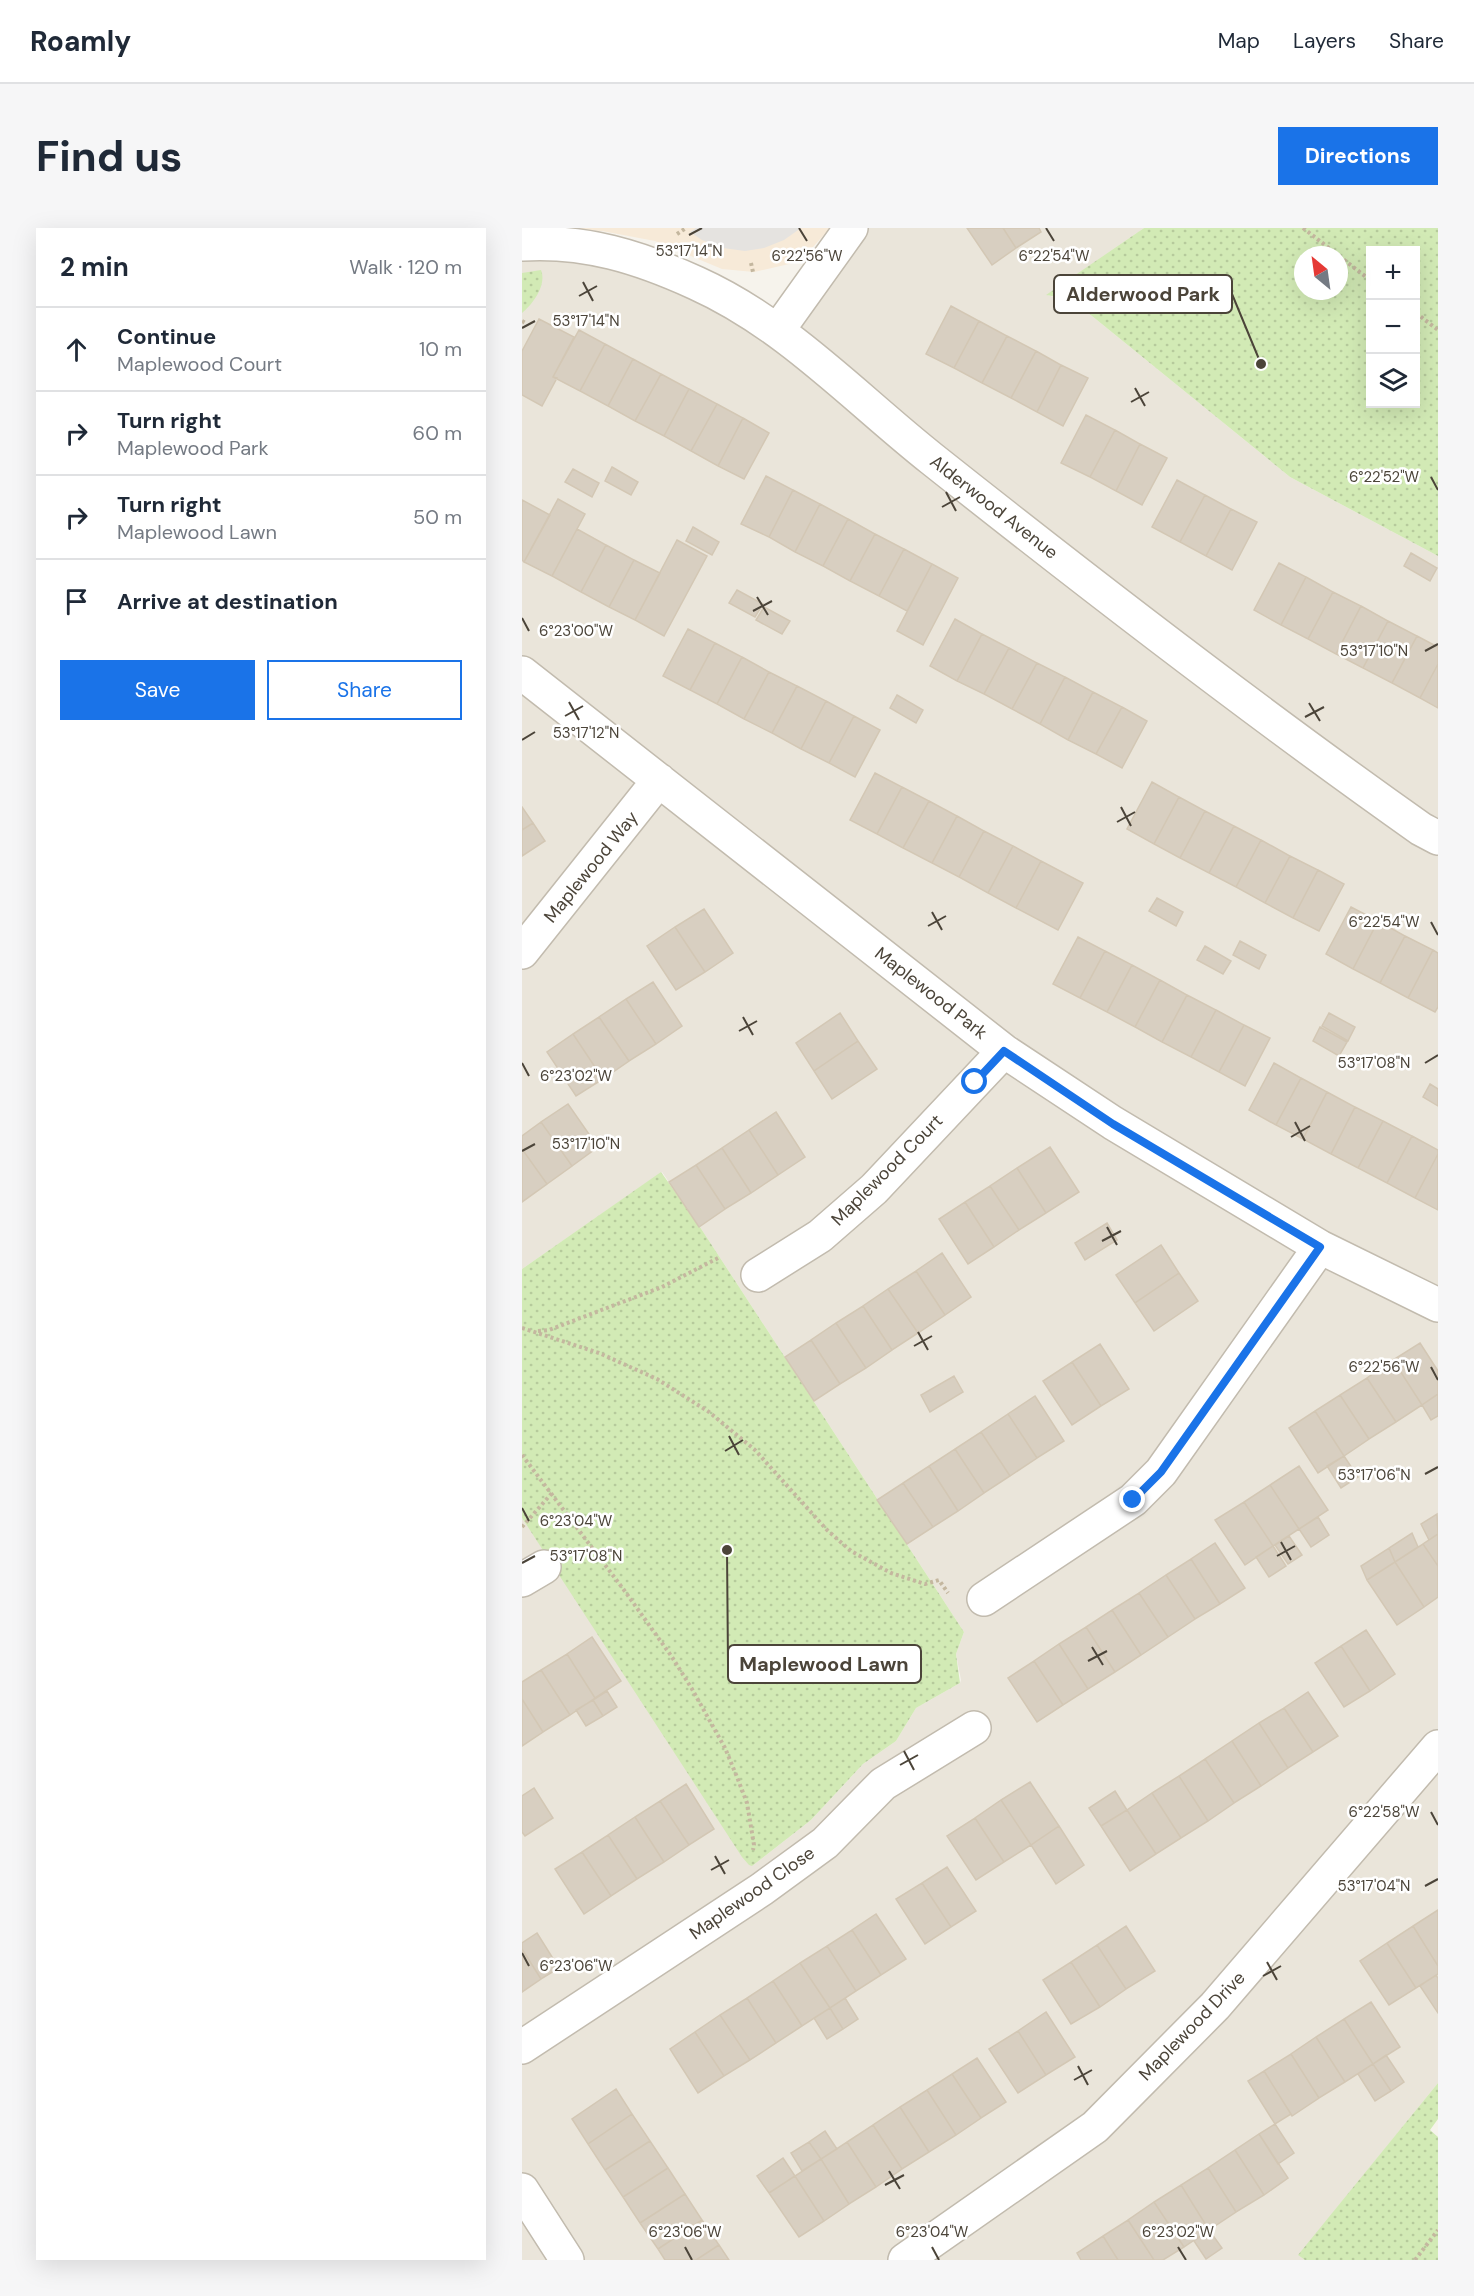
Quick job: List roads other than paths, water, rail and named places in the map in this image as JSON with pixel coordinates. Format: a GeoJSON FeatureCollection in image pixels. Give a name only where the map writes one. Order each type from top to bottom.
{"type":"FeatureCollection","features":[{"type":"Feature","properties":{"kind":"street"},"geometry":{"type":"LineString","coordinates":[[778,330],[851,228]]}},
{"type":"Feature","properties":{"kind":"street","name":"Alderwood Avenue"},"geometry":{"type":"LineString","coordinates":[[522,244],[549,242],[598,248],[622,254],[696,283],[778,330],[930,458],[1264,716],[1405,818],[1438,838]]}},
{"type":"Feature","properties":{"kind":"street","name":"Maplewood Park"},"geometry":{"type":"LineString","coordinates":[[522,673],[1004,1051],[1113,1124],[1320,1247],[1438,1305]]}},
{"type":"Feature","properties":{"kind":"street","name":"Maplewood Way"},"geometry":{"type":"LineString","coordinates":[[522,952],[659,780]]}},
{"type":"Feature","properties":{"kind":"street","name":"Maplewood Court"},"geometry":{"type":"LineString","coordinates":[[758,1275],[820,1236],[874,1189],[1004,1051]]}},
{"type":"Feature","properties":{"kind":"street"},"geometry":{"type":"LineString","coordinates":[[984,1599],[1123,1506],[1148,1486],[1167,1463],[1320,1247]]}},
{"type":"Feature","properties":{"kind":"street","name":"Maplewood Close"},"geometry":{"type":"LineString","coordinates":[[522,2047],[762,1889],[825,1843],[883,1784],[974,1728]]}},
{"type":"Feature","properties":{"kind":"street","name":"Maplewood Drive"},"geometry":{"type":"LineString","coordinates":[[905,2260],[1095,2127],[1215,2006],[1438,1747]]}},
{"type":"Feature","properties":{"kind":"street"},"geometry":{"type":"LineString","coordinates":[[522,2190],[567,2260]]}},
{"type":"Feature","properties":{"kind":"place","name":"Alderwood Park"},"geometry":{"type":"Point","coordinates":[1261,364]}},
{"type":"Feature","properties":{"kind":"place","name":"Maplewood Lawn"},"geometry":{"type":"Point","coordinates":[727,1550]}}]}
